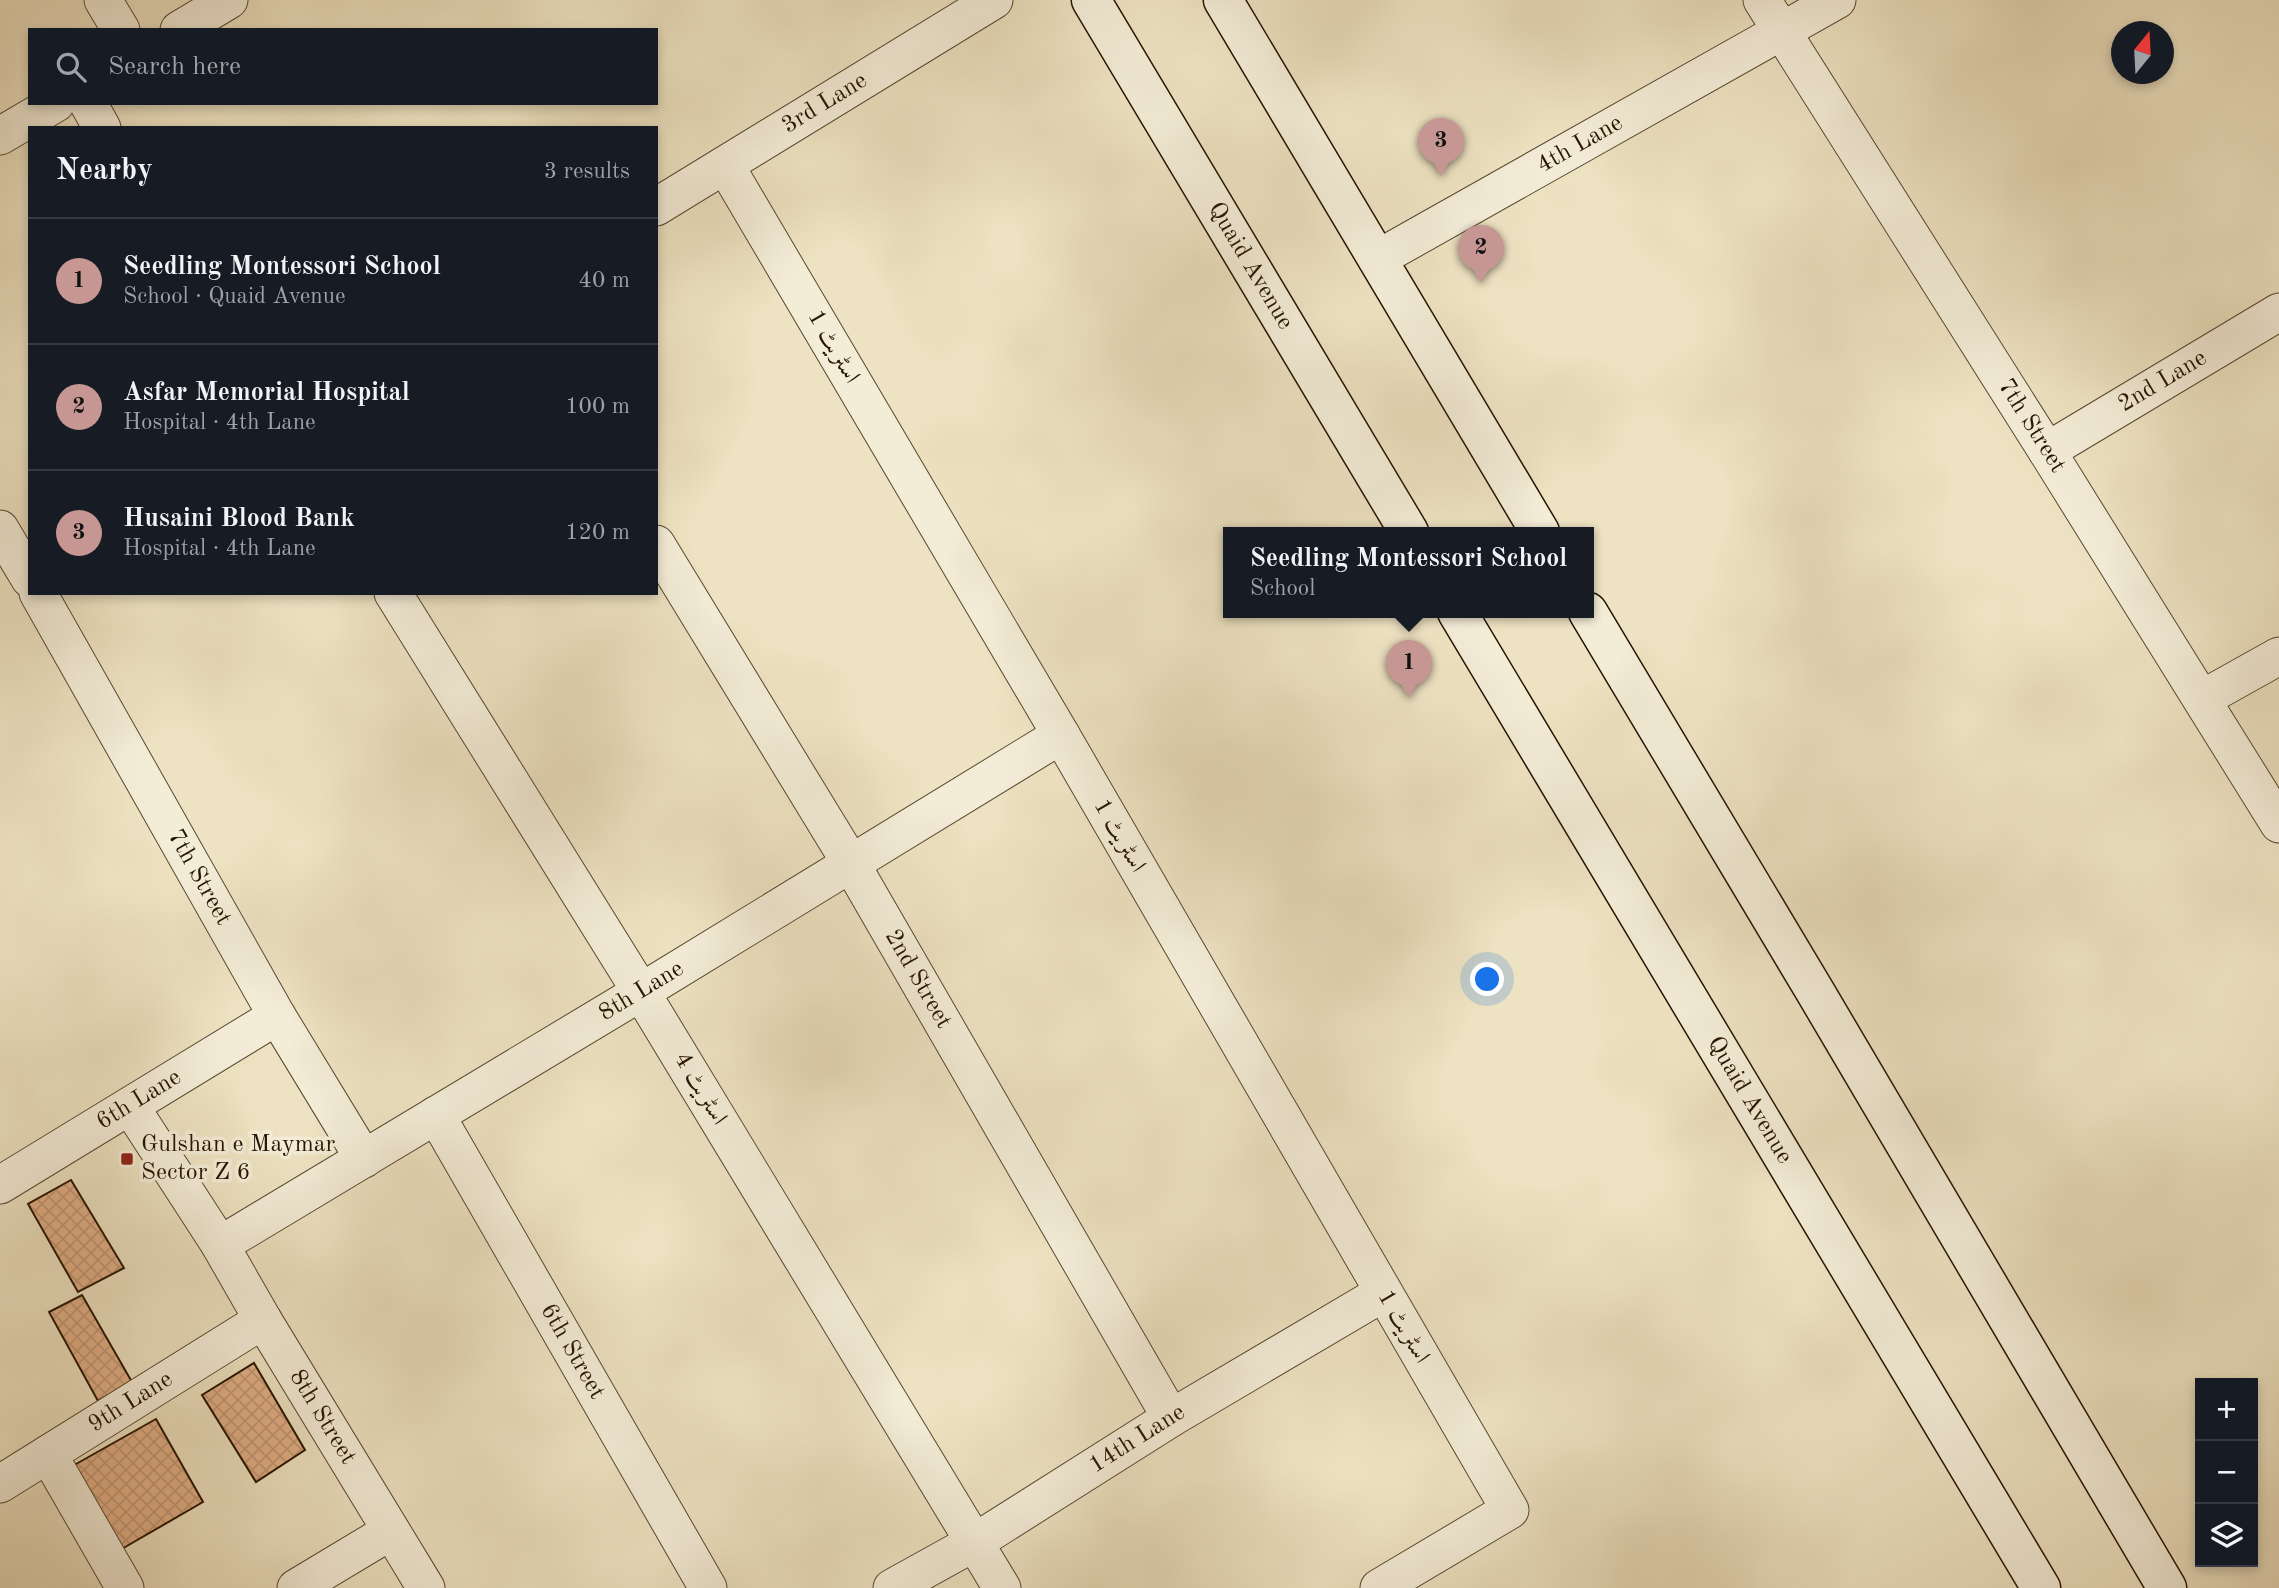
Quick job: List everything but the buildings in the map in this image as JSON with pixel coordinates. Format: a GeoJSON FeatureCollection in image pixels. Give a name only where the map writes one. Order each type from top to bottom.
{"type":"FeatureCollection","features":[{"type":"Feature","properties":{"kind":"main road","name":"Quaid Avenue"},"geometry":{"type":"LineString","coordinates":[[1091,0],[1406,527]]}},
{"type":"Feature","properties":{"kind":"main road"},"geometry":{"type":"LineString","coordinates":[[1223,0],[1537,527]]}},
{"type":"Feature","properties":{"kind":"main road","name":"Quaid Avenue"},"geometry":{"type":"LineString","coordinates":[[1461,618],[2041,1588]]}},
{"type":"Feature","properties":{"kind":"main road"},"geometry":{"type":"LineString","coordinates":[[1592,618],[2167,1588]]}},
{"type":"Feature","properties":{"kind":"street"},"geometry":{"type":"LineString","coordinates":[[103,0],[120,28]]}},
{"type":"Feature","properties":{"kind":"street"},"geometry":{"type":"LineString","coordinates":[[182,28],[229,0]]}},
{"type":"Feature","properties":{"kind":"street","name":"3rd Lane"},"geometry":{"type":"LineString","coordinates":[[658,206],[994,0]]}},
{"type":"Feature","properties":{"kind":"street"},"geometry":{"type":"LineString","coordinates":[[1762,0],[1782,30]]}},
{"type":"Feature","properties":{"kind":"street","name":"4th Lane"},"geometry":{"type":"LineString","coordinates":[[1377,259],[1837,0]]}},
{"type":"Feature","properties":{"kind":"street","name":"7th Street"},"geometry":{"type":"LineString","coordinates":[[1782,30],[2279,824]]}},
{"type":"Feature","properties":{"kind":"street"},"geometry":{"type":"LineString","coordinates":[[0,136],[53,105]]}},
{"type":"Feature","properties":{"kind":"street"},"geometry":{"type":"LineString","coordinates":[[89,105],[101,126]]}},
{"type":"Feature","properties":{"kind":"street","name":"اسٹریٹ 1"},"geometry":{"type":"LineString","coordinates":[[725,165],[1510,1510],[1379,1588]]}},
{"type":"Feature","properties":{"kind":"street","name":"2nd Lane"},"geometry":{"type":"LineString","coordinates":[[2048,451],[2279,312]]}},
{"type":"Feature","properties":{"kind":"street"},"geometry":{"type":"LineString","coordinates":[[0,529],[28,576]]}},
{"type":"Feature","properties":{"kind":"street","name":"2nd Street"},"geometry":{"type":"LineString","coordinates":[[658,547],[850,862],[1171,1418]]}},
{"type":"Feature","properties":{"kind":"street","name":"7th Street"},"geometry":{"type":"LineString","coordinates":[[39,595],[277,1016],[365,1159]]}},
{"type":"Feature","properties":{"kind":"street","name":"اسٹریٹ 4"},"geometry":{"type":"LineString","coordinates":[[394,595],[641,992],[1002,1588]]}},
{"type":"Feature","properties":{"kind":"street"},"geometry":{"type":"LineString","coordinates":[[2202,699],[2279,656]]}},
{"type":"Feature","properties":{"kind":"street","name":"8th Lane"},"geometry":{"type":"LineString","coordinates":[[220,1245],[641,992],[1060,735]]}},
{"type":"Feature","properties":{"kind":"street","name":"6th Lane"},"geometry":{"type":"LineString","coordinates":[[0,1185],[277,1016]]}},
{"type":"Feature","properties":{"kind":"street","name":"8th Street"},"geometry":{"type":"LineString","coordinates":[[130,1106],[220,1245],[262,1321],[426,1588]]}},
{"type":"Feature","properties":{"kind":"street","name":"6th Street"},"geometry":{"type":"LineString","coordinates":[[436,1115],[708,1588]]}},
{"type":"Feature","properties":{"kind":"street","name":"14th Lane"},"geometry":{"type":"LineString","coordinates":[[892,1588],[975,1542],[1171,1418],[1383,1293]]}},
{"type":"Feature","properties":{"kind":"street","name":"9th Lane"},"geometry":{"type":"LineString","coordinates":[[0,1484],[262,1321]]}},
{"type":"Feature","properties":{"kind":"street"},"geometry":{"type":"LineString","coordinates":[[48,1454],[125,1588]]}},
{"type":"Feature","properties":{"kind":"street"},"geometry":{"type":"LineString","coordinates":[[296,1588],[391,1531]]}},
{"type":"Feature","properties":{"kind":"place","name":"Husaini Blood Bank"},"geometry":{"type":"Point","coordinates":[1441,176]}},
{"type":"Feature","properties":{"kind":"place","name":"Asfar Memorial Hospital"},"geometry":{"type":"Point","coordinates":[1481,283]}},
{"type":"Feature","properties":{"kind":"place","name":"Seedling Montessori School"},"geometry":{"type":"Point","coordinates":[1409,698]}},
{"type":"Feature","properties":{"kind":"place","name":"Gulshan e Maymar Sector Z 6"},"geometry":{"type":"Point","coordinates":[127,1159]}}]}
